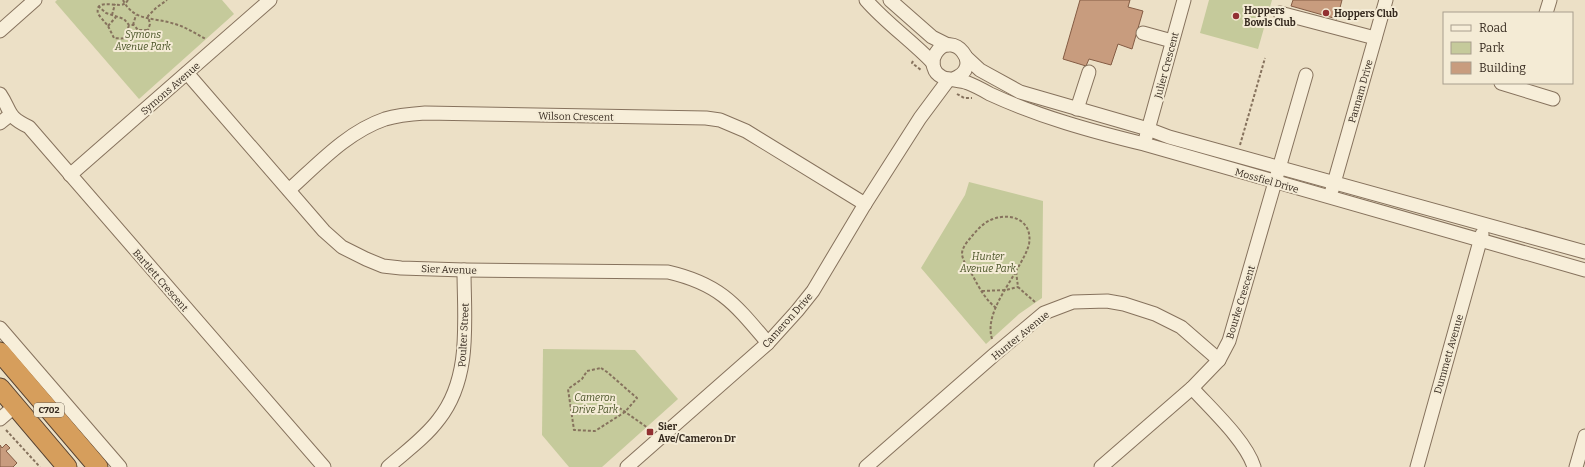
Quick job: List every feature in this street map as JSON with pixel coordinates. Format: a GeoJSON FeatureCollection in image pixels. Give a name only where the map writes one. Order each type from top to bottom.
{"type":"FeatureCollection","features":[{"type":"Feature","properties":{"kind":"highway","name":"C702"},"geometry":{"type":"LineString","coordinates":[[0,352],[98,467]]}},
{"type":"Feature","properties":{"kind":"highway","name":"C702"},"geometry":{"type":"LineString","coordinates":[[0,388],[67,467]]}},
{"type":"Feature","properties":{"kind":"highway"},"geometry":{"type":"LineString","coordinates":[[15,406],[33,390]]}},
{"type":"Feature","properties":{"kind":"street"},"geometry":{"type":"LineString","coordinates":[[0,31],[35,0]]}},
{"type":"Feature","properties":{"kind":"street","name":"Symons Avenue"},"geometry":{"type":"LineString","coordinates":[[70,175],[270,0]]}},
{"type":"Feature","properties":{"kind":"street"},"geometry":{"type":"LineString","coordinates":[[866,0],[876,11],[921,50],[940,76],[951,79],[958,77],[966,68],[966,56],[959,48],[948,45],[932,37],[890,0]]}},
{"type":"Feature","properties":{"kind":"street","name":"Julier Crescent"},"geometry":{"type":"LineString","coordinates":[[1144,144],[1184,0]]}},
{"type":"Feature","properties":{"kind":"street","name":"Pannam Drive"},"geometry":{"type":"LineString","coordinates":[[1330,198],[1386,0]]}},
{"type":"Feature","properties":{"kind":"street"},"geometry":{"type":"LineString","coordinates":[[1546,12],[1550,0]]}},
{"type":"Feature","properties":{"kind":"street"},"geometry":{"type":"LineString","coordinates":[[1280,13],[1375,38]]}},
{"type":"Feature","properties":{"kind":"street"},"geometry":{"type":"LineString","coordinates":[[1143,33],[1172,40]]}},
{"type":"Feature","properties":{"kind":"street"},"geometry":{"type":"LineString","coordinates":[[933,66],[934,57],[937,51],[948,45]]}},
{"type":"Feature","properties":{"kind":"street","name":"Mossfiel Drive"},"geometry":{"type":"LineString","coordinates":[[966,56],[980,70],[1020,92],[1148,129],[1169,137],[1585,252]]}},
{"type":"Feature","properties":{"kind":"street","name":"Cameron Drive"},"geometry":{"type":"LineString","coordinates":[[920,118],[935,79],[933,66]]}},
{"type":"Feature","properties":{"kind":"street"},"geometry":{"type":"LineString","coordinates":[[1077,109],[1089,72]]}},
{"type":"Feature","properties":{"kind":"street","name":"Sier Avenue"},"geometry":{"type":"LineString","coordinates":[[187,73],[324,231],[342,247],[366,259],[383,266],[401,268],[668,272],[688,277],[703,283],[721,294],[740,311],[768,343]]}},
{"type":"Feature","properties":{"kind":"street","name":"Bourke Crescent"},"geometry":{"type":"LineString","coordinates":[[1102,467],[1192,388],[1219,360],[1229,341],[1236,323],[1306,75]]}},
{"type":"Feature","properties":{"kind":"street","name":"Cameron Drive"},"geometry":{"type":"LineString","coordinates":[[627,467],[768,343],[797,311],[813,291],[865,204],[920,118],[951,79]]}},
{"type":"Feature","properties":{"kind":"street","name":"Mossfiel Drive"},"geometry":{"type":"LineString","coordinates":[[951,79],[972,85],[1002,99],[1070,125],[1144,144],[1585,270]]}},
{"type":"Feature","properties":{"kind":"street"},"geometry":{"type":"LineString","coordinates":[[1508,84],[1527,87],[1553,99]]}},
{"type":"Feature","properties":{"kind":"street"},"geometry":{"type":"LineString","coordinates":[[0,94],[10,115],[0,123]]}},
{"type":"Feature","properties":{"kind":"street","name":"Wilson Crescent"},"geometry":{"type":"LineString","coordinates":[[288,190],[350,137],[367,126],[386,118],[404,114],[425,113],[706,118],[720,120],[746,131],[865,204]]}},
{"type":"Feature","properties":{"kind":"street","name":"Bartlett Crescent"},"geometry":{"type":"LineString","coordinates":[[10,115],[29,127],[324,467]]}},
{"type":"Feature","properties":{"kind":"street","name":"Dummett Avenue"},"geometry":{"type":"LineString","coordinates":[[1417,467],[1484,225]]}},
{"type":"Feature","properties":{"kind":"street","name":"Poulter Street"},"geometry":{"type":"LineString","coordinates":[[388,467],[427,433],[440,418],[451,400],[460,379],[464,352],[464,270]]}},
{"type":"Feature","properties":{"kind":"street","name":"Hunter Avenue"},"geometry":{"type":"LineString","coordinates":[[866,467],[1044,313],[1073,302],[1107,301],[1124,304],[1156,314],[1181,327],[1219,360]]}},
{"type":"Feature","properties":{"kind":"street"},"geometry":{"type":"LineString","coordinates":[[0,328],[120,467]]}},
{"type":"Feature","properties":{"kind":"street"},"geometry":{"type":"LineString","coordinates":[[1192,388],[1244,446],[1254,467]]}},
{"type":"Feature","properties":{"kind":"street"},"geometry":{"type":"LineString","coordinates":[[2,424],[15,406]]}},
{"type":"Feature","properties":{"kind":"street"},"geometry":{"type":"LineString","coordinates":[[1576,467],[1585,436]]}},
{"type":"Feature","properties":{"kind":"path"},"geometry":{"type":"LineString","coordinates":[[123,0],[127,9],[136,14],[176,24],[218,46]]}},
{"type":"Feature","properties":{"kind":"path"},"geometry":{"type":"LineString","coordinates":[[128,0],[125,4],[120,5],[101,2],[98,6],[98,14],[108,26],[114,38],[120,39],[146,36],[150,24],[149,18],[152,11],[167,0]]}},
{"type":"Feature","properties":{"kind":"path"},"geometry":{"type":"LineString","coordinates":[[112,15],[116,4]]}},
{"type":"Feature","properties":{"kind":"path"},"geometry":{"type":"LineString","coordinates":[[98,6],[106,13],[124,19],[129,25]]}},
{"type":"Feature","properties":{"kind":"path"},"geometry":{"type":"LineString","coordinates":[[133,25],[136,14]]}},
{"type":"Feature","properties":{"kind":"path"},"geometry":{"type":"LineString","coordinates":[[108,26],[116,17]]}},
{"type":"Feature","properties":{"kind":"path"},"geometry":{"type":"LineString","coordinates":[[129,25],[133,25],[138,30],[148,30]]}},
{"type":"Feature","properties":{"kind":"path"},"geometry":{"type":"LineString","coordinates":[[125,38],[129,25]]}},
{"type":"Feature","properties":{"kind":"path"},"geometry":{"type":"LineString","coordinates":[[1237,155],[1265,58]]}},
{"type":"Feature","properties":{"kind":"path"},"geometry":{"type":"LineString","coordinates":[[992,340],[991,322],[996,308],[1029,244],[1030,236],[1027,227],[1021,220],[1012,217],[999,217],[989,220],[968,241],[962,253],[963,259],[982,292],[996,308]]}},
{"type":"Feature","properties":{"kind":"path"},"geometry":{"type":"LineString","coordinates":[[1016,271],[1018,287],[1036,303]]}},
{"type":"Feature","properties":{"kind":"path"},"geometry":{"type":"LineString","coordinates":[[982,292],[1006,290],[1018,287]]}},
{"type":"Feature","properties":{"kind":"path"},"geometry":{"type":"LineString","coordinates":[[603,369],[637,398],[625,412],[595,431],[574,430],[568,389],[582,379],[589,370],[603,369]]}},
{"type":"Feature","properties":{"kind":"path"},"geometry":{"type":"LineString","coordinates":[[611,402],[648,428]]}},
{"type":"Feature","properties":{"kind":"path"},"geometry":{"type":"LineString","coordinates":[[2,424],[40,467]]}},
{"type":"Feature","properties":{"kind":"green space","name":"Symons Avenue Park"},"geometry":{"type":"Polygon","coordinates":[[[57,0],[222,0],[234,14],[139,99],[55,2],[57,0]]]}},
{"type":"Feature","properties":{"kind":"green space","name":"Hoppers Bowls Club"},"geometry":{"type":"Polygon","coordinates":[[[1209,0],[1272,0],[1258,49],[1200,33],[1209,0]]]}},
{"type":"Feature","properties":{"kind":"green space","name":"Hunter Avenue Park"},"geometry":{"type":"Polygon","coordinates":[[[969,182],[1043,201],[1042,298],[1019,314],[986,344],[921,268],[965,195],[969,182]]]}},
{"type":"Feature","properties":{"kind":"green space","name":"Cameron Drive Park"},"geometry":{"type":"Polygon","coordinates":[[[543,349],[635,350],[678,399],[602,467],[569,467],[542,435],[543,349]]]}},
{"type":"Feature","properties":{"kind":"building"},"geometry":{"type":"Polygon","coordinates":[[[1080,0],[1130,0],[1128,7],[1143,11],[1132,49],[1118,44],[1111,65],[1089,59],[1086,66],[1063,59],[1080,0]]]}},
{"type":"Feature","properties":{"kind":"building","name":"Hoppers Club"},"geometry":{"type":"Polygon","coordinates":[[[1293,0],[1342,0],[1337,19],[1291,6],[1293,0]]]}},
{"type":"Feature","properties":{"kind":"building"},"geometry":{"type":"Polygon","coordinates":[[[6,444],[10,448],[6,451],[17,463],[13,467],[0,467],[0,445],[2,448],[6,444]]]}},
{"type":"Feature","properties":{"kind":"place","name":"Hoppers Club"},"geometry":{"type":"Point","coordinates":[1326,13]}},
{"type":"Feature","properties":{"kind":"place","name":"Hoppers Bowls Club"},"geometry":{"type":"Point","coordinates":[1236,16]}},
{"type":"Feature","properties":{"kind":"place","name":"Sier Ave/Cameron Dr"},"geometry":{"type":"Point","coordinates":[650,432]}}]}
